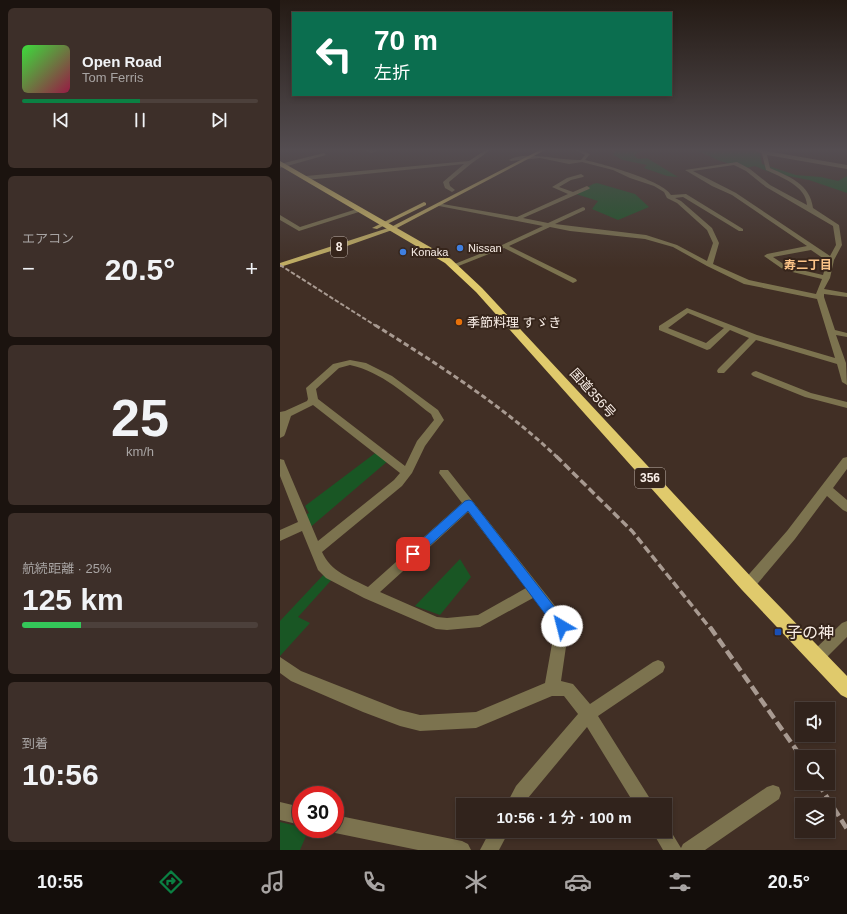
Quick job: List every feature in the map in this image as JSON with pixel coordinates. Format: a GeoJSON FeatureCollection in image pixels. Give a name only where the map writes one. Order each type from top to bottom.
{"type":"FeatureCollection","features":[{"type":"Feature","properties":{"kind":"highway","name":"国道356号"},"geometry":{"type":"LineString","coordinates":[[324,189],[430,250],[454,266],[479,290],[748,585],[847,689]]}},
{"type":"Feature","properties":{"kind":"main road","name":"8"},"geometry":{"type":"LineString","coordinates":[[280,258],[301,256],[393,228],[468,189]]}},
{"type":"Feature","properties":{"kind":"main road","name":"8"},"geometry":{"type":"LineString","coordinates":[[280,265],[384,224],[452,190]]}},
{"type":"Feature","properties":{"kind":"street"},"geometry":{"type":"LineString","coordinates":[[557,189],[572,194]]}},
{"type":"Feature","properties":{"kind":"street"},"geometry":{"type":"LineString","coordinates":[[519,218],[585,189]]}},
{"type":"Feature","properties":{"kind":"street"},"geometry":{"type":"LineString","coordinates":[[662,189],[666,191],[669,197],[680,202],[710,229],[716,243],[709,265]]}},
{"type":"Feature","properties":{"kind":"street"},"geometry":{"type":"LineString","coordinates":[[721,189],[734,194],[831,260]]}},
{"type":"Feature","properties":{"kind":"street"},"geometry":{"type":"LineString","coordinates":[[773,189],[836,225],[839,245],[831,260],[820,294],[847,382]]}},
{"type":"Feature","properties":{"kind":"street"},"geometry":{"type":"LineString","coordinates":[[800,189],[809,199],[810,209]]}},
{"type":"Feature","properties":{"kind":"street"},"geometry":{"type":"LineString","coordinates":[[669,197],[684,195],[741,230]]}},
{"type":"Feature","properties":{"kind":"street"},"geometry":{"type":"LineString","coordinates":[[439,204],[519,218],[548,225],[646,237],[675,246],[709,265],[747,282],[820,294],[847,295]]}},
{"type":"Feature","properties":{"kind":"street"},"geometry":{"type":"LineString","coordinates":[[454,266],[504,246],[583,209]]}},
{"type":"Feature","properties":{"kind":"street"},"geometry":{"type":"LineString","coordinates":[[280,217],[299,229],[360,210]]}},
{"type":"Feature","properties":{"kind":"street"},"geometry":{"type":"LineString","coordinates":[[280,223],[287,221]]}},
{"type":"Feature","properties":{"kind":"street"},"geometry":{"type":"LineString","coordinates":[[839,245],[847,250]]}},
{"type":"Feature","properties":{"kind":"street"},"geometry":{"type":"LineString","coordinates":[[504,246],[573,281]]}},
{"type":"Feature","properties":{"kind":"street"},"geometry":{"type":"LineString","coordinates":[[814,247],[767,256],[786,268],[826,278]]}},
{"type":"Feature","properties":{"kind":"street"},"geometry":{"type":"LineString","coordinates":[[729,327],[707,347],[662,328],[687,310],[754,337],[842,363]]}},
{"type":"Feature","properties":{"kind":"street"},"geometry":{"type":"LineString","coordinates":[[832,332],[847,335]]}},
{"type":"Feature","properties":{"kind":"street"},"geometry":{"type":"LineString","coordinates":[[721,371],[754,337]]}},
{"type":"Feature","properties":{"kind":"street"},"geometry":{"type":"LineString","coordinates":[[316,550],[398,483],[408,470],[421,444],[439,420],[435,412],[378,371],[362,364],[352,362],[337,364],[311,388],[313,400],[401,469],[408,470]]}},
{"type":"Feature","properties":{"kind":"street"},"geometry":{"type":"LineString","coordinates":[[756,374],[808,395],[847,405]]}},
{"type":"Feature","properties":{"kind":"street"},"geometry":{"type":"LineString","coordinates":[[280,434],[283,415],[310,403],[313,400]]}},
{"type":"Feature","properties":{"kind":"street"},"geometry":{"type":"LineString","coordinates":[[748,585],[792,535],[847,461]]}},
{"type":"Feature","properties":{"kind":"street"},"geometry":{"type":"LineString","coordinates":[[280,463],[322,566],[327,571],[369,594],[436,622],[447,624],[480,621],[535,590]]}},
{"type":"Feature","properties":{"kind":"street"},"geometry":{"type":"LineString","coordinates":[[444,473],[562,626],[552,688]]}},
{"type":"Feature","properties":{"kind":"street"},"geometry":{"type":"LineString","coordinates":[[826,489],[847,507]]}},
{"type":"Feature","properties":{"kind":"street"},"geometry":{"type":"LineString","coordinates":[[369,594],[469,504]]}},
{"type":"Feature","properties":{"kind":"street"},"geometry":{"type":"LineString","coordinates":[[280,536],[305,524]]}},
{"type":"Feature","properties":{"kind":"street"},"geometry":{"type":"LineString","coordinates":[[817,657],[847,628]]}},
{"type":"Feature","properties":{"kind":"street"},"geometry":{"type":"LineString","coordinates":[[280,664],[296,676],[336,693],[400,718],[420,723],[476,720],[552,688],[568,689],[588,714],[641,798]]}},
{"type":"Feature","properties":{"kind":"street"},"geometry":{"type":"LineString","coordinates":[[518,798],[588,714],[658,667]]}},
{"type":"Feature","properties":{"kind":"street"},"geometry":{"type":"LineString","coordinates":[[689,850],[773,793]]}},
{"type":"Feature","properties":{"kind":"street"},"geometry":{"type":"LineString","coordinates":[[280,811],[292,814]]}},
{"type":"Feature","properties":{"kind":"street"},"geometry":{"type":"LineString","coordinates":[[344,826],[462,850]]}},
{"type":"Feature","properties":{"kind":"street"},"geometry":{"type":"LineString","coordinates":[[489,850],[496,838]]}},
{"type":"Feature","properties":{"kind":"street"},"geometry":{"type":"LineString","coordinates":[[665,838],[673,850]]}},
{"type":"Feature","properties":{"kind":"green space"},"geometry":{"type":"Polygon","coordinates":[[[585,189],[617,189],[635,194],[649,207],[618,220],[592,209],[598,201],[576,194],[585,189]]]}},
{"type":"Feature","properties":{"kind":"green space"},"geometry":{"type":"Polygon","coordinates":[[[834,189],[847,189],[847,193],[834,189]]]}},
{"type":"Feature","properties":{"kind":"green space"},"geometry":{"type":"Polygon","coordinates":[[[378,451],[389,460],[307,530],[302,517],[309,513],[305,506],[378,451]]]}},
{"type":"Feature","properties":{"kind":"green space"},"geometry":{"type":"Polygon","coordinates":[[[460,559],[471,577],[440,615],[415,606],[460,559]]]}},
{"type":"Feature","properties":{"kind":"green space"},"geometry":{"type":"Polygon","coordinates":[[[327,571],[335,576],[298,617],[310,623],[280,656],[280,621],[327,571]]]}},
{"type":"Feature","properties":{"kind":"green space"},"geometry":{"type":"Polygon","coordinates":[[[280,822],[292,825],[292,838],[305,838],[300,850],[280,850],[280,822]]]}},
{"type":"Feature","properties":{"kind":"railway"},"geometry":{"type":"LineString","coordinates":[[280,265],[376,326]]}},
{"type":"Feature","properties":{"kind":"railway"},"geometry":{"type":"LineString","coordinates":[[375,325],[469,386],[514,420],[557,457]]}},
{"type":"Feature","properties":{"kind":"railway"},"geometry":{"type":"LineString","coordinates":[[556,456],[632,531],[710,628]]}},
{"type":"Feature","properties":{"kind":"railway"},"geometry":{"type":"LineString","coordinates":[[710,627],[796,750]]}},
{"type":"Feature","properties":{"kind":"railway"},"geometry":{"type":"LineString","coordinates":[[822,790],[847,829]]}},
{"type":"Feature","properties":{"kind":"place","name":"Nissan"},"geometry":{"type":"Point","coordinates":[460,248]}},
{"type":"Feature","properties":{"kind":"place","name":"Konaka"},"geometry":{"type":"Point","coordinates":[403,252]}},
{"type":"Feature","properties":{"kind":"place","name":"季節料理 すゞき"},"geometry":{"type":"Point","coordinates":[459,322]}},
{"type":"Feature","properties":{"kind":"place","name":"子の神"},"geometry":{"type":"Point","coordinates":[778,632]}},
{"type":"Feature","properties":{"kind":"district","name":"寿二丁目"},"geometry":{"type":"Point","coordinates":[808,265]}},
{"type":"Feature","properties":{"kind":"route"},"geometry":{"type":"LineString","coordinates":[[413,554],[469,504],[562,626]]}}]}
